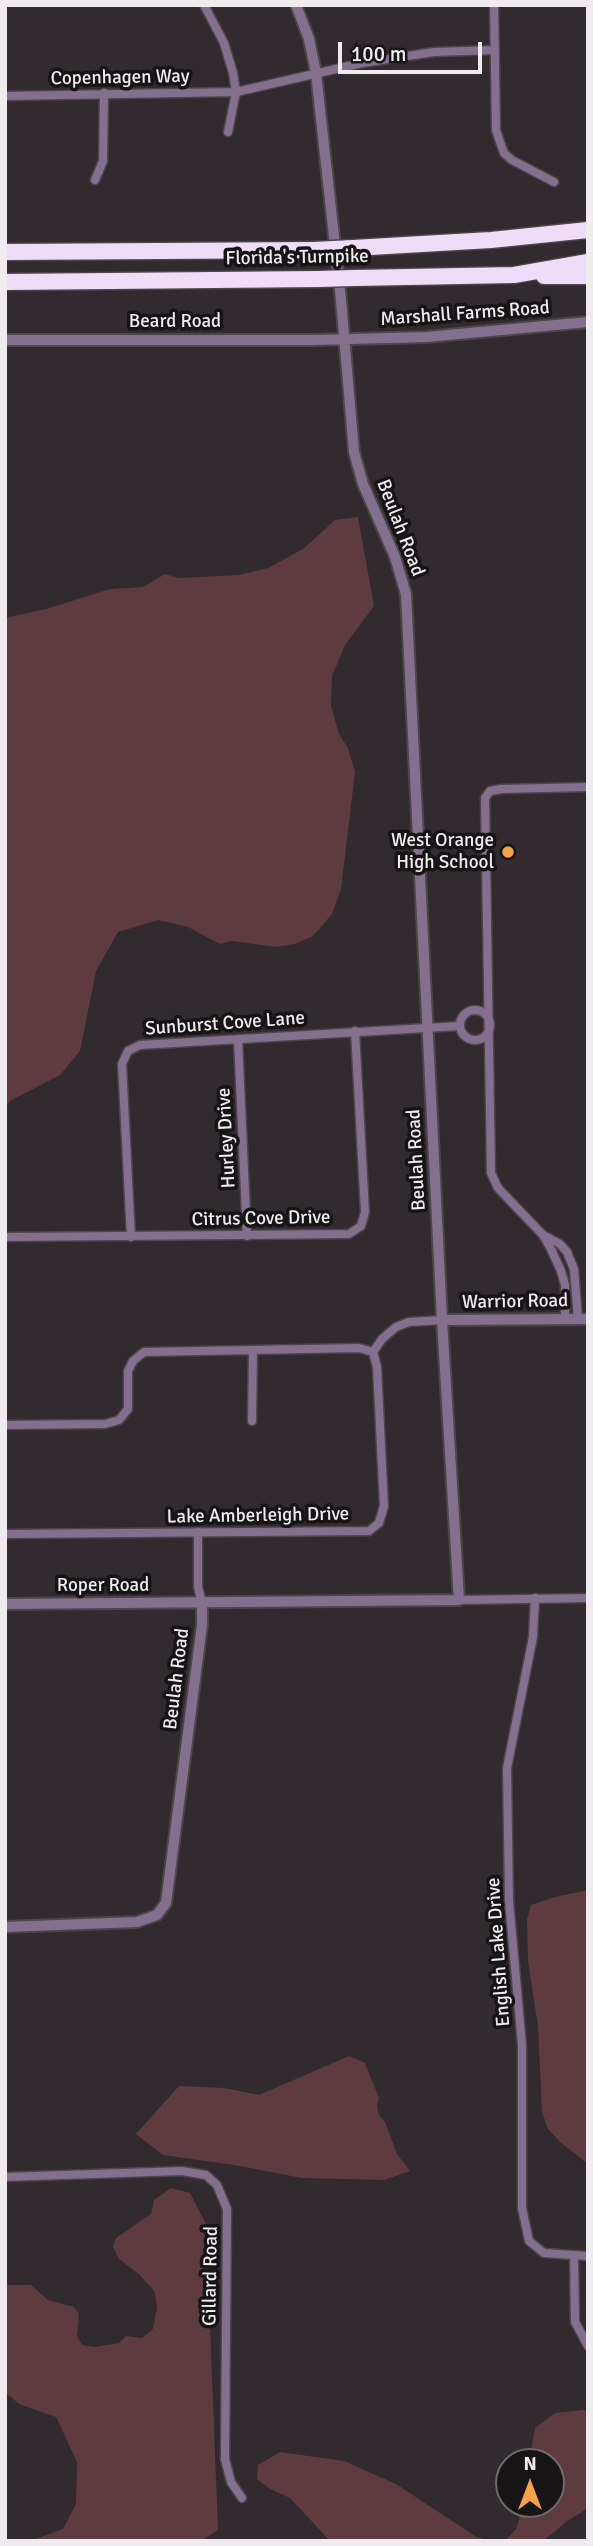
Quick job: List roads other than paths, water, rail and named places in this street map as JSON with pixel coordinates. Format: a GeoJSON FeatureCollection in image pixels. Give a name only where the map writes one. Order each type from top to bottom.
{"type":"FeatureCollection","features":[{"type":"Feature","properties":{"kind":"highway"},"geometry":{"type":"LineString","coordinates":[[491,240],[588,220]]}},
{"type":"Feature","properties":{"kind":"highway","name":"Florida's Turnpike"},"geometry":{"type":"LineString","coordinates":[[5,252],[314,250],[491,240],[588,230]]}},
{"type":"Feature","properties":{"kind":"highway","name":"Florida's Turnpike"},"geometry":{"type":"LineString","coordinates":[[5,282],[514,275],[588,262]]}},
{"type":"Feature","properties":{"kind":"highway"},"geometry":{"type":"LineString","coordinates":[[514,275],[588,276]]}},
{"type":"Feature","properties":{"kind":"street"},"geometry":{"type":"LineString","coordinates":[[204,5],[223,43],[233,73],[236,92],[228,132]]}},
{"type":"Feature","properties":{"kind":"street","name":"Beulah Road"},"geometry":{"type":"LineString","coordinates":[[5,1927],[137,1923],[157,1915],[166,1903],[202,1625],[202,1603],[459,1600],[442,1320],[406,594],[395,557],[363,484],[354,452],[316,73],[309,39],[296,5]]}},
{"type":"Feature","properties":{"kind":"street"},"geometry":{"type":"LineString","coordinates":[[494,5],[496,130],[500,142],[504,153],[512,160],[554,182]]}},
{"type":"Feature","properties":{"kind":"street","name":"Copenhagen Way"},"geometry":{"type":"LineString","coordinates":[[5,96],[236,92],[316,73],[435,52],[495,50]]}},
{"type":"Feature","properties":{"kind":"street"},"geometry":{"type":"LineString","coordinates":[[95,180],[103,161],[104,93]]}},
{"type":"Feature","properties":{"kind":"street","name":"Marshall Farms Road"},"geometry":{"type":"LineString","coordinates":[[344,337],[426,337],[588,322]]}},
{"type":"Feature","properties":{"kind":"street","name":"Beard Road"},"geometry":{"type":"LineString","coordinates":[[5,340],[314,340],[344,337]]}},
{"type":"Feature","properties":{"kind":"street"},"geometry":{"type":"LineString","coordinates":[[565,1319],[565,1285],[561,1271],[542,1235],[498,1188],[491,1173],[485,798],[491,791],[501,789],[588,787]]}},
{"type":"Feature","properties":{"kind":"street"},"geometry":{"type":"LineString","coordinates":[[474,1010],[485,1014],[490,1025],[486,1036],[475,1041],[464,1037],[459,1026],[463,1015],[474,1010]]}},
{"type":"Feature","properties":{"kind":"street","name":"Sunburst Cove Lane"},"geometry":{"type":"LineString","coordinates":[[131,1237],[122,1064],[128,1051],[140,1045],[459,1026]]}},
{"type":"Feature","properties":{"kind":"street","name":"Citrus Cove Drive"},"geometry":{"type":"LineString","coordinates":[[5,1237],[349,1234],[361,1226],[365,1212],[355,1031]]}},
{"type":"Feature","properties":{"kind":"street","name":"Hurley Drive"},"geometry":{"type":"LineString","coordinates":[[238,1039],[247,1236]]}},
{"type":"Feature","properties":{"kind":"street"},"geometry":{"type":"LineString","coordinates":[[542,1235],[560,1244],[567,1252],[574,1269],[583,1319]]}},
{"type":"Feature","properties":{"kind":"street","name":"Warrior Road"},"geometry":{"type":"LineString","coordinates":[[442,1320],[583,1319]]}},
{"type":"Feature","properties":{"kind":"street"},"geometry":{"type":"LineString","coordinates":[[5,1425],[105,1424],[120,1420],[128,1409],[128,1371],[133,1360],[144,1352],[359,1348],[373,1352],[396,1326],[410,1322],[442,1320]]}},
{"type":"Feature","properties":{"kind":"street"},"geometry":{"type":"LineString","coordinates":[[252,1421],[253,1350]]}},
{"type":"Feature","properties":{"kind":"street","name":"Lake Amberleigh Drive"},"geometry":{"type":"LineString","coordinates":[[5,1534],[369,1531],[379,1523],[384,1506],[377,1367],[373,1352]]}},
{"type":"Feature","properties":{"kind":"street"},"geometry":{"type":"LineString","coordinates":[[198,1532],[198,1587],[202,1603]]}},
{"type":"Feature","properties":{"kind":"street","name":"English Lake Drive"},"geometry":{"type":"LineString","coordinates":[[535,1598],[533,1637],[508,1768],[509,1901],[522,2045],[522,2208],[529,2241],[544,2253],[588,2256]]}},
{"type":"Feature","properties":{"kind":"street"},"geometry":{"type":"LineString","coordinates":[[459,1600],[588,1598]]}},
{"type":"Feature","properties":{"kind":"street","name":"Roper Road"},"geometry":{"type":"LineString","coordinates":[[5,1604],[202,1603]]}},
{"type":"Feature","properties":{"kind":"street","name":"Gillard Road"},"geometry":{"type":"LineString","coordinates":[[5,2177],[182,2171],[205,2175],[217,2185],[227,2209],[225,2459],[231,2482],[242,2498]]}},
{"type":"Feature","properties":{"kind":"street"},"geometry":{"type":"LineString","coordinates":[[573,2256],[575,2322],[588,2346]]}},
{"type":"Feature","properties":{"kind":"place","name":"West Orange High School"},"geometry":{"type":"Point","coordinates":[508,852]}}]}
